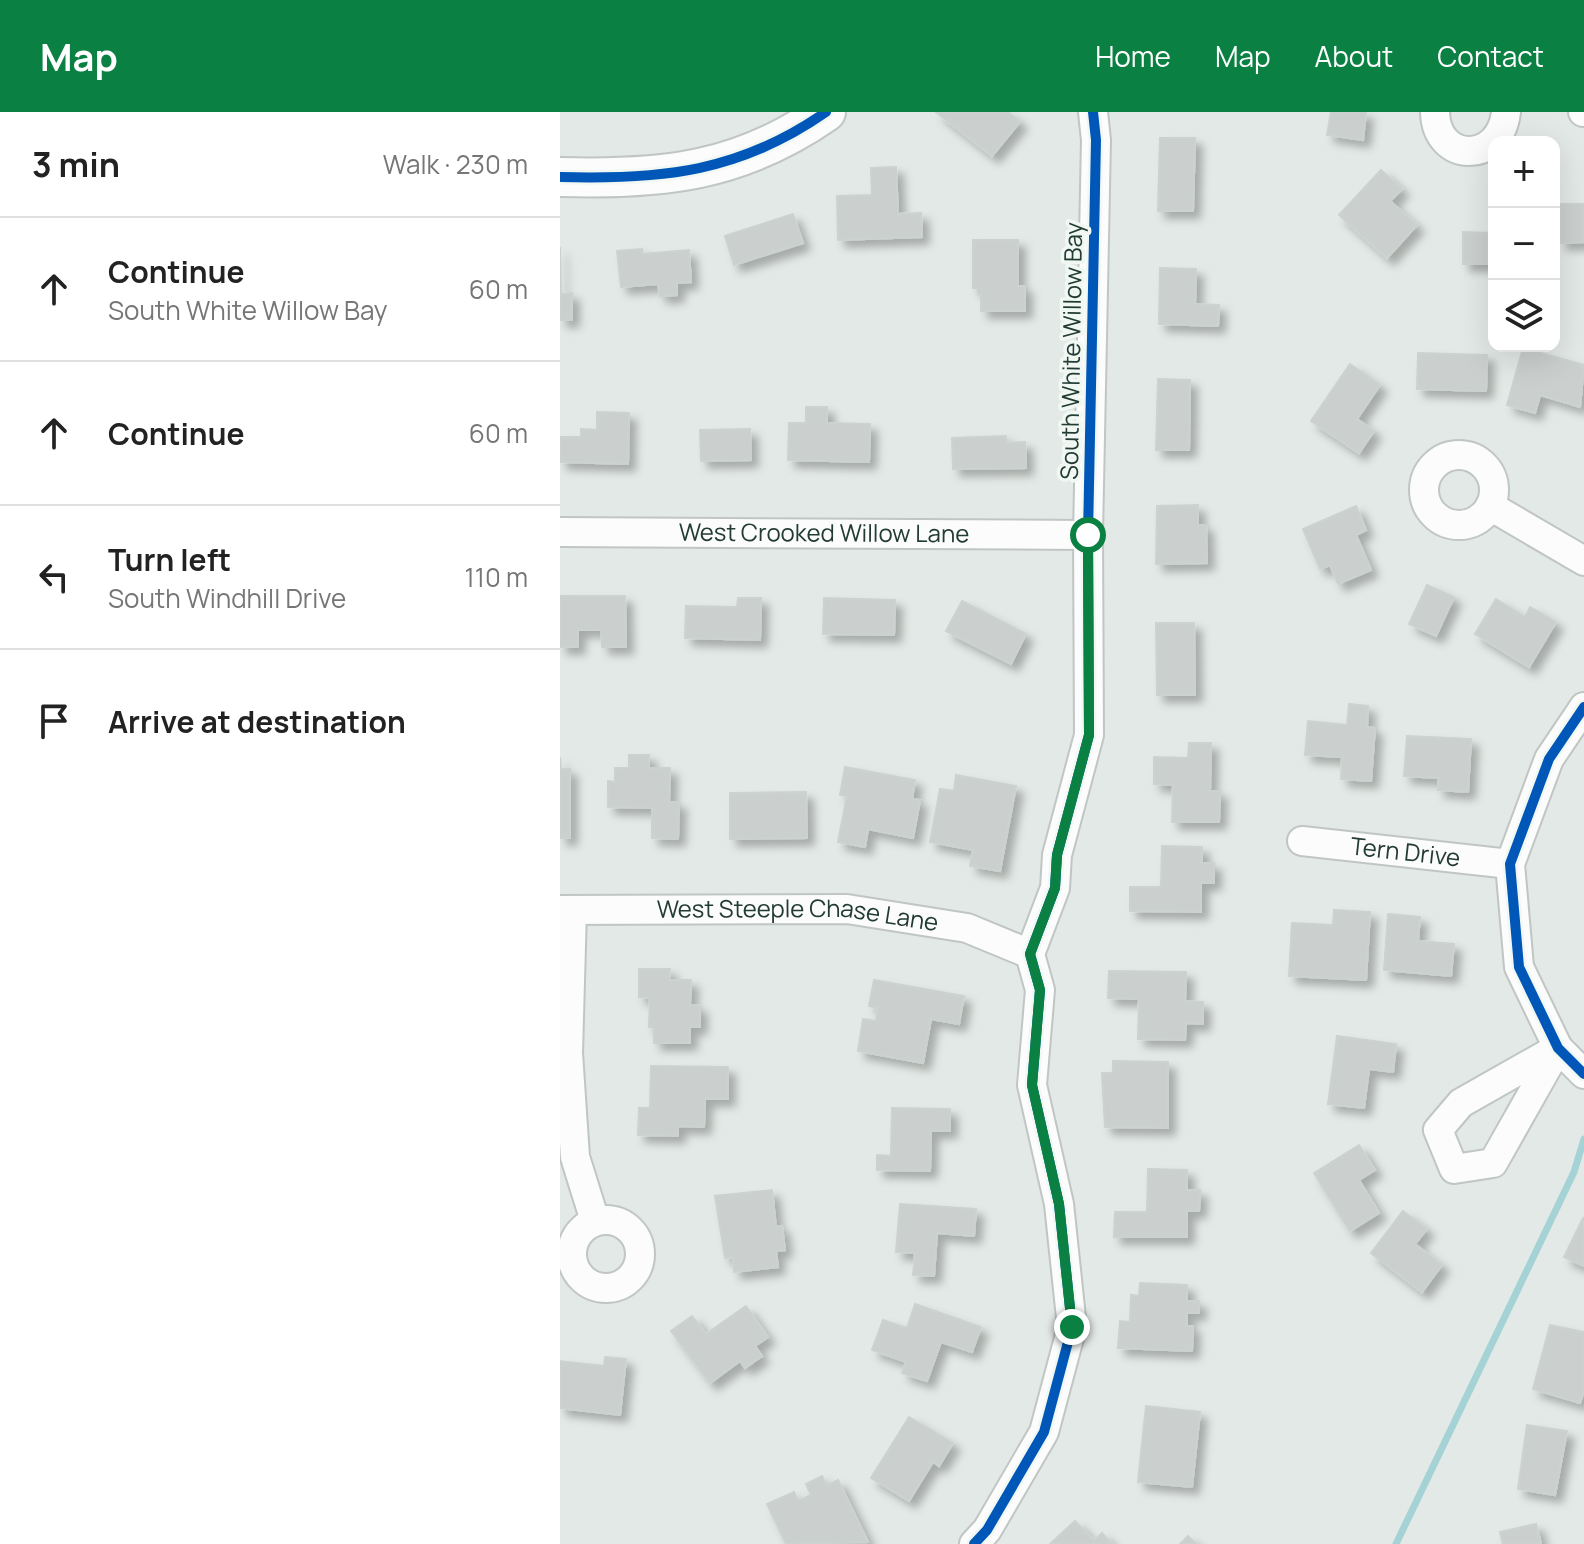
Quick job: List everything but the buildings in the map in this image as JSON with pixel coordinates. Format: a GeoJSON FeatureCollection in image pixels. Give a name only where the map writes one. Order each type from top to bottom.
{"type":"FeatureCollection","features":[{"type":"Feature","properties":{"kind":"main road"},"geometry":{"type":"LineString","coordinates":[[560,177],[673,175],[759,149],[804,128],[826,112]]}},
{"type":"Feature","properties":{"kind":"street","name":"South White Willow Bay"},"geometry":{"type":"LineString","coordinates":[[1030,954],[1055,888],[1057,855],[1089,735],[1088,535],[1096,140],[1093,112]]}},
{"type":"Feature","properties":{"kind":"street"},"geometry":{"type":"LineString","coordinates":[[1435,112],[1436,126],[1444,140],[1454,147],[1476,151],[1497,138],[1504,128],[1506,112]]}},
{"type":"Feature","properties":{"kind":"street"},"geometry":{"type":"LineString","coordinates":[[1490,506],[1584,561]]}},
{"type":"Feature","properties":{"kind":"street","name":"West Crooked Willow Lane"},"geometry":{"type":"LineString","coordinates":[[560,532],[1088,535]]}},
{"type":"Feature","properties":{"kind":"street"},"geometry":{"type":"LineString","coordinates":[[1584,707],[1549,759],[1510,864],[1519,967],[1558,1048],[1584,1074]]}},
{"type":"Feature","properties":{"kind":"street","name":"Tern Drive"},"geometry":{"type":"LineString","coordinates":[[1302,841],[1510,864]]}},
{"type":"Feature","properties":{"kind":"street","name":"West Steeple Chase Lane"},"geometry":{"type":"LineString","coordinates":[[566,910],[847,909],[967,928],[1030,954]]}},
{"type":"Feature","properties":{"kind":"street"},"geometry":{"type":"LineString","coordinates":[[566,910],[568,1053],[574,1142],[595,1221]]}},
{"type":"Feature","properties":{"kind":"street"},"geometry":{"type":"LineString","coordinates":[[974,1544],[987,1530],[1044,1432],[1072,1327],[1059,1204],[1032,1085],[1040,990],[1030,954]]}},
{"type":"Feature","properties":{"kind":"street"},"geometry":{"type":"LineString","coordinates":[[1558,1048],[1493,1163],[1454,1169],[1438,1130],[1461,1103],[1558,1048]]}},
{"type":"Feature","properties":{"kind":"waterway"},"geometry":{"type":"LineString","coordinates":[[1396,1544],[1574,1172],[1584,1139]]}},
{"type":"Feature","properties":{"kind":"cycle path"},"geometry":{"type":"LineString","coordinates":[[560,177],[632,177],[699,168],[762,148],[826,112]]}},
{"type":"Feature","properties":{"kind":"cycle path"},"geometry":{"type":"LineString","coordinates":[[974,1544],[987,1530],[1044,1432],[1072,1327],[1059,1204],[1032,1085],[1040,990],[1030,954],[1055,888],[1057,855],[1089,735],[1088,535],[1096,140],[1093,112]]}},
{"type":"Feature","properties":{"kind":"cycle path"},"geometry":{"type":"LineString","coordinates":[[1584,707],[1549,759],[1510,864],[1519,967],[1558,1048],[1584,1074]]}},
{"type":"Feature","properties":{"kind":"route"},"geometry":{"type":"LineString","coordinates":[[1072,1327],[1059,1204],[1032,1085],[1040,990],[1030,954],[1055,888],[1057,855],[1089,735],[1088,535]]}}]}
